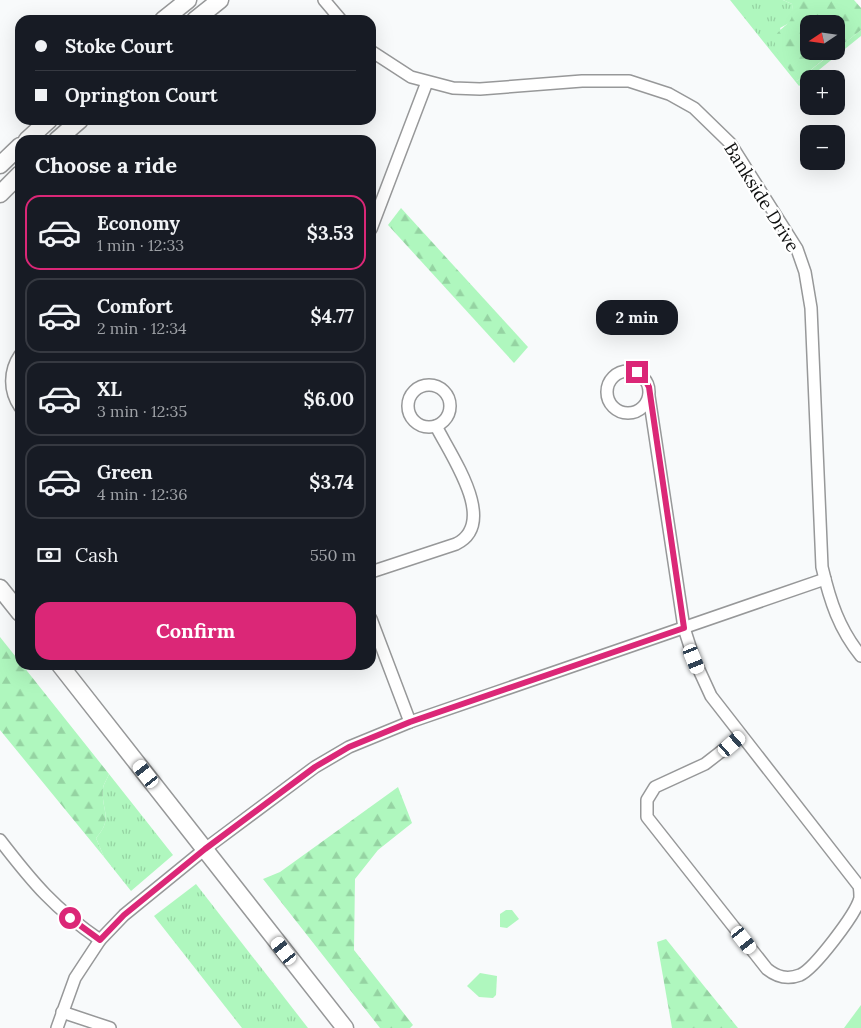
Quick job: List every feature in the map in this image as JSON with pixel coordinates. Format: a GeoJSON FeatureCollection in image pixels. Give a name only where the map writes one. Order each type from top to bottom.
{"type":"FeatureCollection","features":[{"type":"Feature","properties":{"kind":"main road"},"geometry":{"type":"LineString","coordinates":[[168,15],[188,0]]}},
{"type":"Feature","properties":{"kind":"main road"},"geometry":{"type":"LineString","coordinates":[[201,15],[220,0]]}},
{"type":"Feature","properties":{"kind":"main road"},"geometry":{"type":"LineString","coordinates":[[32,135],[44,125]]}},
{"type":"Feature","properties":{"kind":"main road"},"geometry":{"type":"LineString","coordinates":[[63,135],[74,125]]}},
{"type":"Feature","properties":{"kind":"main road"},"geometry":{"type":"LineString","coordinates":[[0,165],[15,151]]}},
{"type":"Feature","properties":{"kind":"main road"},"geometry":{"type":"LineString","coordinates":[[0,194],[15,179]]}},
{"type":"Feature","properties":{"kind":"main road"},"geometry":{"type":"LineString","coordinates":[[0,588],[15,608]]}},
{"type":"Feature","properties":{"kind":"main road"},"geometry":{"type":"LineString","coordinates":[[64,670],[345,1028]]}},
{"type":"Feature","properties":{"kind":"street"},"geometry":{"type":"LineString","coordinates":[[324,0],[337,15]]}},
{"type":"Feature","properties":{"kind":"street","name":"Bankside Drive"},"geometry":{"type":"LineString","coordinates":[[376,54],[411,77],[452,88],[480,89],[582,81],[630,81],[670,94],[694,108],[730,143],[797,249],[806,272],[811,308],[822,567],[829,599],[839,623],[861,656]]}},
{"type":"Feature","properties":{"kind":"street"},"geometry":{"type":"LineString","coordinates":[[376,216],[426,82]]}},
{"type":"Feature","properties":{"kind":"street"},"geometry":{"type":"LineString","coordinates":[[15,362],[11,384],[15,394]]}},
{"type":"Feature","properties":{"kind":"street"},"geometry":{"type":"LineString","coordinates":[[649,396],[684,628],[694,659],[711,696],[860,886],[860,898],[850,916],[810,968],[801,975],[791,978],[774,975],[767,969],[647,817],[647,800],[655,788],[705,764],[741,736]]}},
{"type":"Feature","properties":{"kind":"street"},"geometry":{"type":"LineString","coordinates":[[376,570],[456,544],[465,540],[474,527],[474,506],[436,426]]}},
{"type":"Feature","properties":{"kind":"street"},"geometry":{"type":"LineString","coordinates":[[57,1028],[75,978],[100,940],[124,915],[205,849],[315,767],[349,747],[410,722],[825,579]]}},
{"type":"Feature","properties":{"kind":"street"},"geometry":{"type":"LineString","coordinates":[[376,632],[410,722]]}},
{"type":"Feature","properties":{"kind":"street"},"geometry":{"type":"LineString","coordinates":[[0,840],[36,886],[56,907],[100,940]]}},
{"type":"Feature","properties":{"kind":"street"},"geometry":{"type":"LineString","coordinates":[[62,1012],[110,1028]]}},
{"type":"Feature","properties":{"kind":"green space"},"geometry":{"type":"Polygon","coordinates":[[[730,0],[783,0],[792,4],[794,16],[791,22],[780,28],[797,81],[800,79],[799,86],[730,0]]]}},
{"type":"Feature","properties":{"kind":"green space"},"geometry":{"type":"Polygon","coordinates":[[[783,0],[854,0],[861,8],[861,30],[845,43],[845,15],[800,15],[800,60],[823,60],[811,70],[800,70],[800,79],[797,81],[777,52],[774,38],[790,20],[792,4],[783,0]]]}},
{"type":"Feature","properties":{"kind":"green space"},"geometry":{"type":"Polygon","coordinates":[[[861,30],[861,36],[845,49],[845,43],[861,30]]]}},
{"type":"Feature","properties":{"kind":"green space"},"geometry":{"type":"Polygon","coordinates":[[[823,60],[831,60],[819,70],[811,70],[823,60]]]}},
{"type":"Feature","properties":{"kind":"green space"},"geometry":{"type":"Polygon","coordinates":[[[401,208],[528,347],[514,363],[388,225],[401,208]]]}},
{"type":"Feature","properties":{"kind":"green space"},"geometry":{"type":"Polygon","coordinates":[[[0,637],[15,656],[15,670],[26,670],[109,774],[103,789],[106,820],[96,838],[104,857],[0,730],[0,637]]]}},
{"type":"Feature","properties":{"kind":"green space"},"geometry":{"type":"Polygon","coordinates":[[[109,774],[173,855],[131,891],[104,857],[96,838],[106,820],[103,789],[109,774]]]}},
{"type":"Feature","properties":{"kind":"green space"},"geometry":{"type":"Polygon","coordinates":[[[398,787],[412,823],[378,850],[355,879],[354,950],[413,1025],[410,1028],[380,1028],[263,879],[280,872],[398,787]]]}},
{"type":"Feature","properties":{"kind":"green space"},"geometry":{"type":"Polygon","coordinates":[[[196,884],[308,1028],[242,1028],[154,916],[196,884]]]}},
{"type":"Feature","properties":{"kind":"green space"},"geometry":{"type":"Polygon","coordinates":[[[506,910],[512,910],[519,919],[507,928],[500,927],[500,914],[506,910]]]}},
{"type":"Feature","properties":{"kind":"green space"},"geometry":{"type":"Polygon","coordinates":[[[666,939],[738,1028],[672,1028],[657,942],[666,939]]]}},
{"type":"Feature","properties":{"kind":"green space"},"geometry":{"type":"Polygon","coordinates":[[[480,973],[497,976],[496,995],[493,998],[479,997],[467,986],[480,973]]]}},
{"type":"Feature","properties":{"kind":"green space"},"geometry":{"type":"Polygon","coordinates":[[[861,1005],[861,1028],[844,1028],[861,1005]]]}},
{"type":"Feature","properties":{"kind":"route"},"geometry":{"type":"LineString","coordinates":[[70,918],[100,940],[124,915],[205,849],[315,767],[349,747],[410,722],[684,628],[649,387],[646,380],[637,372]]}}]}
